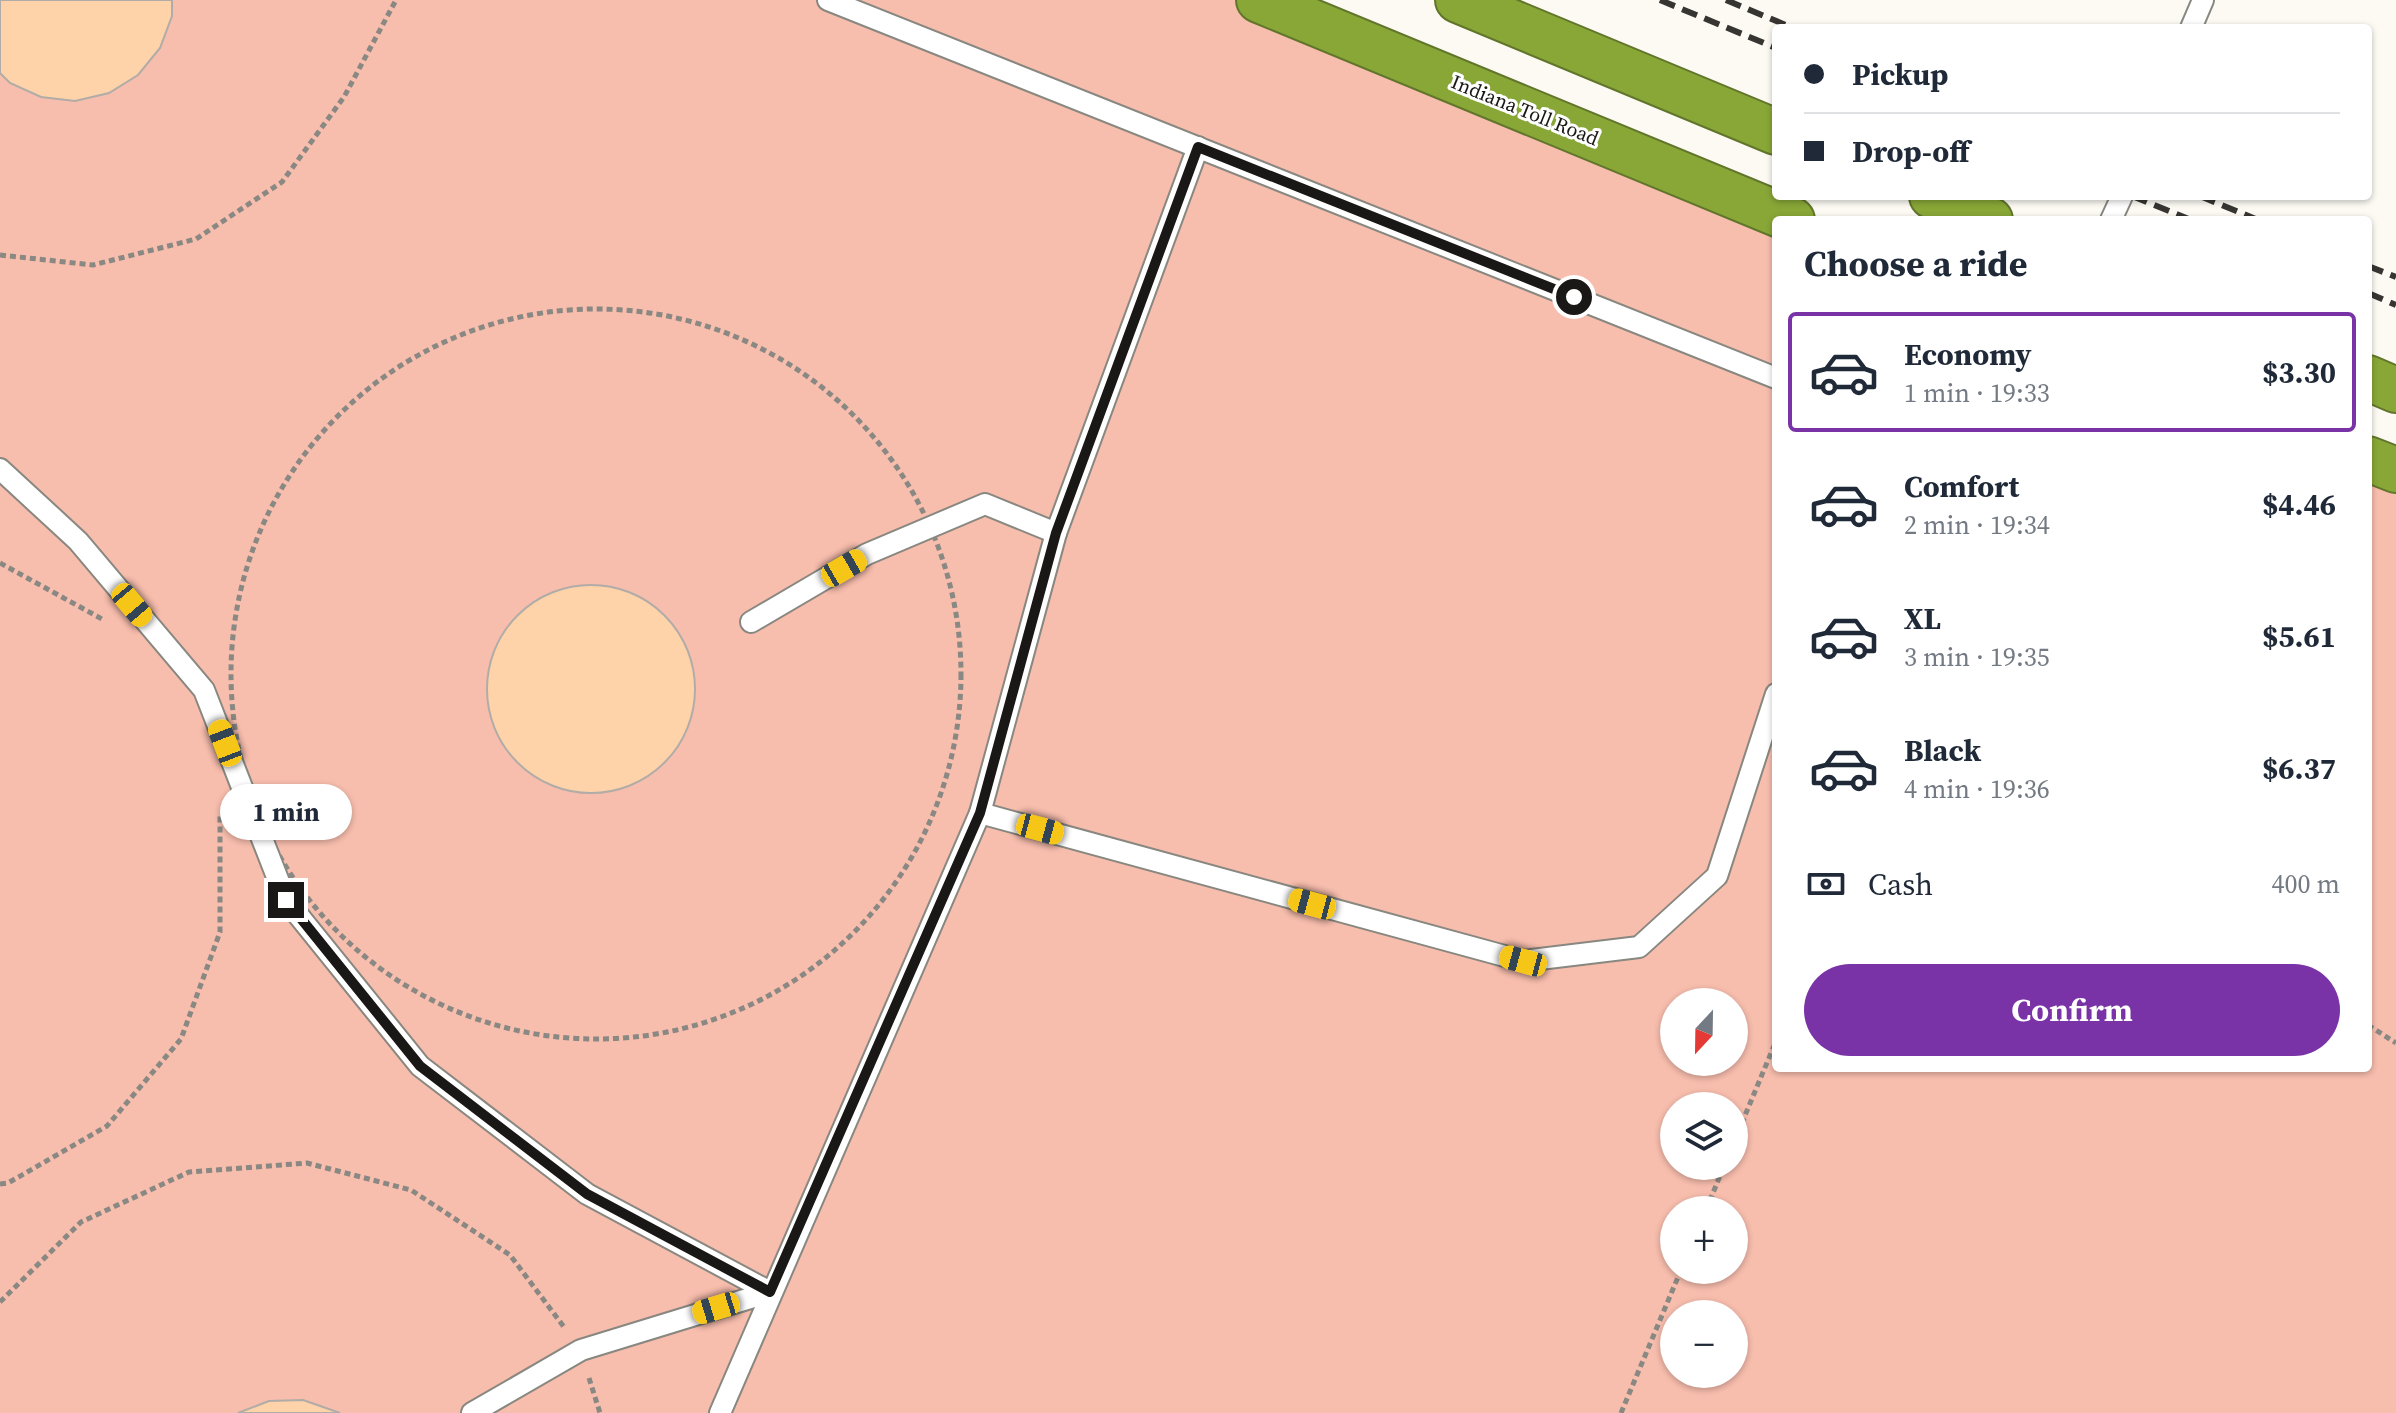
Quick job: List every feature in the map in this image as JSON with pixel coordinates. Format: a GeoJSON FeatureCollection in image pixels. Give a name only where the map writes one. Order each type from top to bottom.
{"type":"FeatureCollection","features":[{"type":"Feature","properties":{"kind":"highway","name":"Indiana Toll Road"},"geometry":{"type":"LineString","coordinates":[[1259,0],[1782,216]]}},
{"type":"Feature","properties":{"kind":"highway"},"geometry":{"type":"LineString","coordinates":[[1458,0],[1772,130]]}},
{"type":"Feature","properties":{"kind":"highway"},"geometry":{"type":"LineString","coordinates":[[1942,200],[1980,216]]}},
{"type":"Feature","properties":{"kind":"highway"},"geometry":{"type":"LineString","coordinates":[[2372,380],[2396,390]]}},
{"type":"Feature","properties":{"kind":"highway"},"geometry":{"type":"LineString","coordinates":[[2372,461],[2396,470]]}},
{"type":"Feature","properties":{"kind":"lane"},"geometry":{"type":"LineString","coordinates":[[828,0],[1772,376]]}},
{"type":"Feature","properties":{"kind":"lane"},"geometry":{"type":"LineString","coordinates":[[2193,24],[2203,0]]}},
{"type":"Feature","properties":{"kind":"lane"},"geometry":{"type":"LineString","coordinates":[[720,1413],[980,813],[1056,533],[1198,147]]}},
{"type":"Feature","properties":{"kind":"lane"},"geometry":{"type":"LineString","coordinates":[[0,469],[78,541],[204,690],[286,900],[420,1066],[587,1194],[770,1292]]}},
{"type":"Feature","properties":{"kind":"lane"},"geometry":{"type":"LineString","coordinates":[[751,622],[867,554],[985,504],[1056,533]]}},
{"type":"Feature","properties":{"kind":"lane"},"geometry":{"type":"LineString","coordinates":[[980,813],[1523,961],[1639,947],[1717,876],[1772,706]]}},
{"type":"Feature","properties":{"kind":"lane"},"geometry":{"type":"LineString","coordinates":[[472,1413],[581,1350],[770,1292]]}},
{"type":"Feature","properties":{"kind":"path"},"geometry":{"type":"LineString","coordinates":[[0,255],[93,265],[196,239],[282,182],[344,97],[396,0]]}},
{"type":"Feature","properties":{"kind":"path"},"geometry":{"type":"LineString","coordinates":[[557,308],[685,317],[803,369],[906,473],[929,528],[956,591],[963,719],[926,841],[849,944],[716,1023],[588,1042],[463,1016],[353,950],[273,850],[232,730],[229,647],[259,524],[331,418],[434,343],[557,308]]}},
{"type":"Feature","properties":{"kind":"path"},"geometry":{"type":"LineString","coordinates":[[0,563],[106,621]]}},
{"type":"Feature","properties":{"kind":"path"},"geometry":{"type":"LineString","coordinates":[[0,1184],[8,1183],[107,1126],[181,1039],[220,932],[221,818],[216,805]]}},
{"type":"Feature","properties":{"kind":"path"},"geometry":{"type":"LineString","coordinates":[[2372,1028],[2396,1043]]}},
{"type":"Feature","properties":{"kind":"path"},"geometry":{"type":"LineString","coordinates":[[1748,1108],[1772,1051]]}},
{"type":"Feature","properties":{"kind":"path"},"geometry":{"type":"LineString","coordinates":[[0,1302],[81,1222],[189,1172],[307,1163],[411,1190],[510,1255],[581,1350],[600,1413]]}},
{"type":"Feature","properties":{"kind":"path"},"geometry":{"type":"LineString","coordinates":[[1621,1413],[1675,1284]]}},
{"type":"Feature","properties":{"kind":"shaded area"},"geometry":{"type":"Polygon","coordinates":[[[0,0],[1259,0],[1772,218],[1772,1072],[2372,1072],[2372,461],[2396,470],[2396,1413],[0,1413],[0,0]]]}},
{"type":"Feature","properties":{"kind":"building"},"geometry":{"type":"Polygon","coordinates":[[[0,0],[172,0],[172,16],[160,48],[138,75],[109,93],[75,101],[41,97],[10,83],[0,73],[0,0]]]}},
{"type":"Feature","properties":{"kind":"building"},"geometry":{"type":"Polygon","coordinates":[[[591,585],[631,593],[664,616],[687,649],[695,689],[687,729],[664,762],[631,785],[591,793],[551,785],[518,762],[495,729],[487,689],[495,649],[518,616],[551,593],[591,585]]]}},
{"type":"Feature","properties":{"kind":"building"},"geometry":{"type":"Polygon","coordinates":[[[303,1400],[340,1413],[238,1413],[269,1401],[303,1400]]]}},
{"type":"Feature","properties":{"kind":"railway"},"geometry":{"type":"LineString","coordinates":[[1660,0],[1772,46]]}},
{"type":"Feature","properties":{"kind":"railway"},"geometry":{"type":"LineString","coordinates":[[1726,0],[1783,24]]}},
{"type":"Feature","properties":{"kind":"railway"},"geometry":{"type":"LineString","coordinates":[[2142,200],[2181,216]]}},
{"type":"Feature","properties":{"kind":"railway"},"geometry":{"type":"LineString","coordinates":[[2210,200],[2248,216]]}},
{"type":"Feature","properties":{"kind":"railway"},"geometry":{"type":"LineString","coordinates":[[2372,268],[2396,277]]}},
{"type":"Feature","properties":{"kind":"railway"},"geometry":{"type":"LineString","coordinates":[[2372,295],[2396,305]]}},
{"type":"Feature","properties":{"kind":"route"},"geometry":{"type":"LineString","coordinates":[[286,900],[420,1066],[587,1194],[770,1292],[980,813],[1056,533],[1198,147],[1574,297]]}}]}
